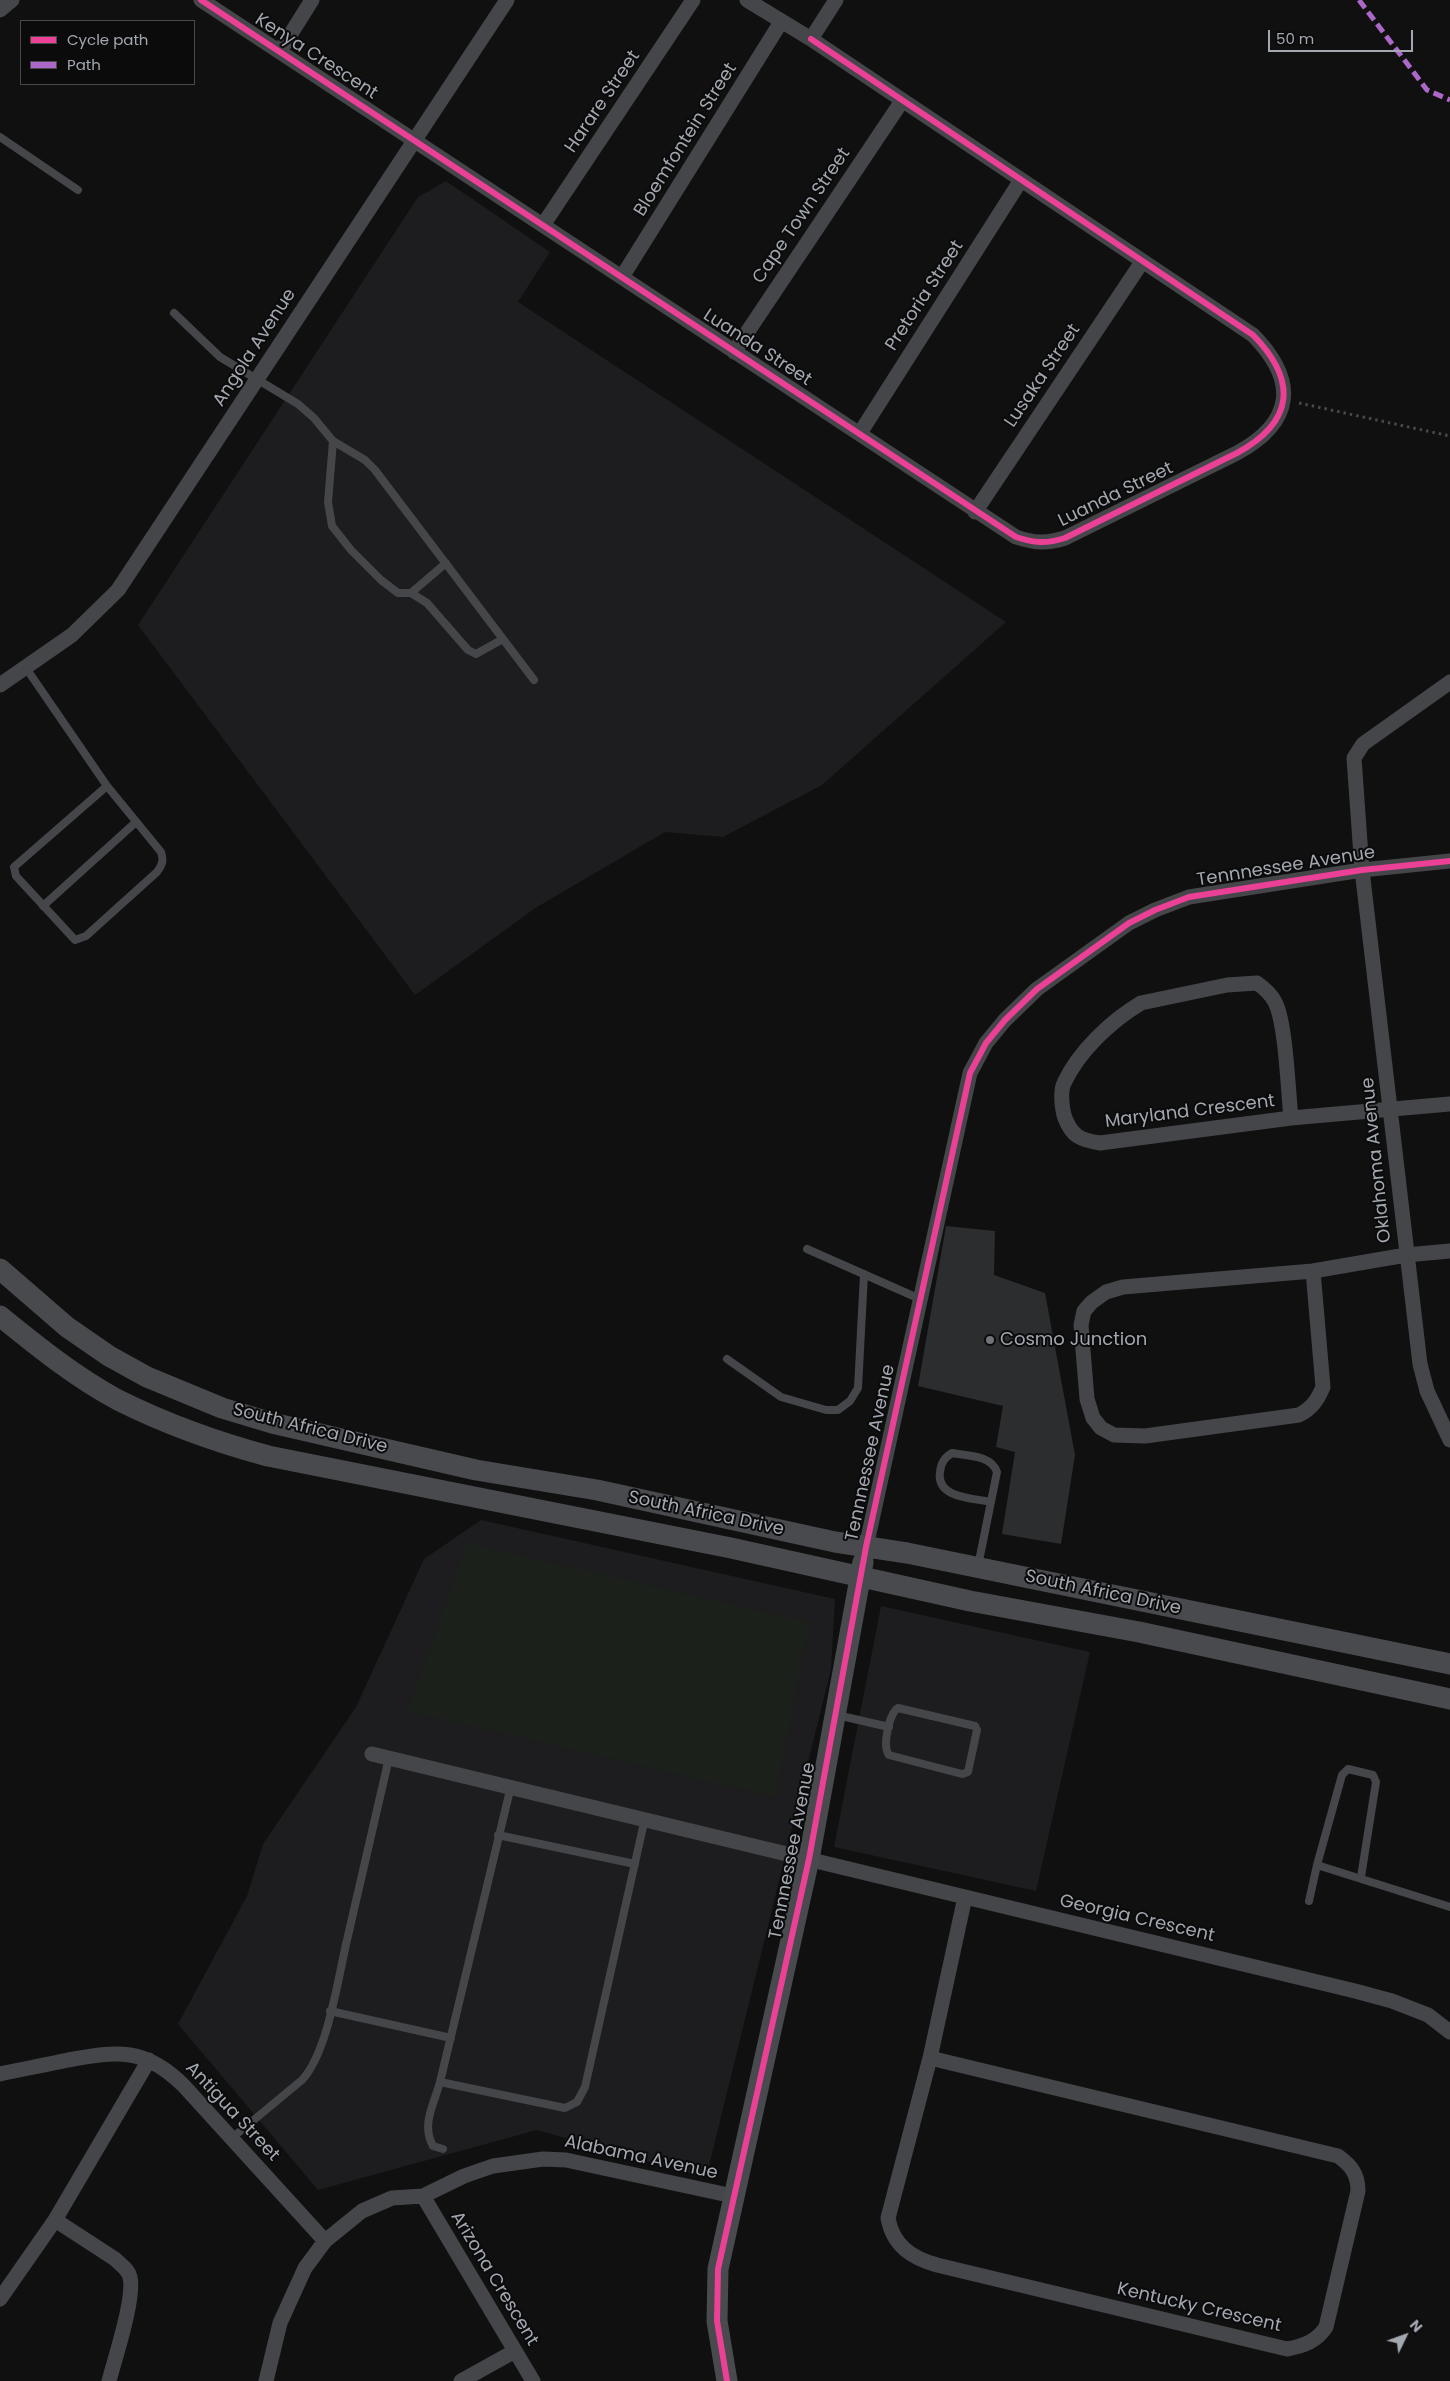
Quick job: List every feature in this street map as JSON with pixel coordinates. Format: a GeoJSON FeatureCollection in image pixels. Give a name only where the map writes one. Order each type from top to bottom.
{"type":"FeatureCollection","features":[{"type":"Feature","properties":{"kind":"street"},"geometry":{"type":"LineString","coordinates":[[0,10],[12,0]]}},
{"type":"Feature","properties":{"kind":"street","name":"Kenya Crescent"},"geometry":{"type":"LineString","coordinates":[[201,0],[413,140]]}},
{"type":"Feature","properties":{"kind":"street"},"geometry":{"type":"LineString","coordinates":[[280,51],[312,0]]}},
{"type":"Feature","properties":{"kind":"street","name":"Angola Avenue"},"geometry":{"type":"LineString","coordinates":[[0,685],[72,635],[118,590],[507,0]]}},
{"type":"Feature","properties":{"kind":"street","name":"Harare Street"},"geometry":{"type":"LineString","coordinates":[[543,225],[693,0]]}},
{"type":"Feature","properties":{"kind":"street"},"geometry":{"type":"LineString","coordinates":[[747,0],[811,39],[1252,335],[1278,365],[1284,399]]}},
{"type":"Feature","properties":{"kind":"street"},"geometry":{"type":"LineString","coordinates":[[811,39],[836,0]]}},
{"type":"Feature","properties":{"kind":"street","name":"Bloemfontein Street"},"geometry":{"type":"LineString","coordinates":[[622,278],[781,22]]}},
{"type":"Feature","properties":{"kind":"street","name":"Cape Town Street"},"geometry":{"type":"LineString","coordinates":[[734,352],[902,101]]}},
{"type":"Feature","properties":{"kind":"street","name":"Luanda Street"},"geometry":{"type":"LineString","coordinates":[[413,140],[734,352],[860,432],[975,512],[1016,537],[1034,543],[1050,543],[1093,526],[1258,442],[1274,423],[1280,413],[1284,399]]}},
{"type":"Feature","properties":{"kind":"street","name":"Pretoria Street"},"geometry":{"type":"LineString","coordinates":[[860,432],[1021,180]]}},
{"type":"Feature","properties":{"kind":"street","name":"Lusaka Street"},"geometry":{"type":"LineString","coordinates":[[975,512],[1142,262]]}},
{"type":"Feature","properties":{"kind":"street","name":"Oklahoma Avenue"},"geometry":{"type":"LineString","coordinates":[[1450,682],[1363,744],[1354,758],[1362,870],[1420,1364],[1427,1391],[1450,1440]]}},
{"type":"Feature","properties":{"kind":"street","name":"Tennnessee Avenue"},"geometry":{"type":"LineString","coordinates":[[727,2381],[718,2335],[716,2300],[718,2268],[809,1859],[860,1576],[970,1073],[986,1043],[1005,1020],[1037,989],[1129,923],[1156,910],[1189,897],[1362,870],[1450,861]]}},
{"type":"Feature","properties":{"kind":"street","name":"Maryland Crescent"},"geometry":{"type":"LineString","coordinates":[[1291,1118],[1280,1020],[1276,1003],[1267,990],[1257,982],[1227,985],[1141,1003],[1129,1010],[1095,1040],[1063,1085],[1064,1113],[1070,1131],[1086,1140],[1100,1143],[1291,1118],[1390,1111],[1450,1104]]}},
{"type":"Feature","properties":{"kind":"street"},"geometry":{"type":"LineString","coordinates":[[1313,1271],[1323,1387],[1318,1400],[1309,1410],[1299,1415],[1145,1436],[1114,1435],[1101,1428],[1093,1418],[1087,1399],[1081,1325],[1084,1311],[1092,1302],[1106,1292],[1123,1287],[1313,1271],[1406,1255],[1450,1251]]}},
{"type":"Feature","properties":{"kind":"street","name":"South Africa Drive"},"geometry":{"type":"LineString","coordinates":[[0,1269],[67,1327],[109,1356],[147,1377],[222,1408],[272,1423],[476,1470],[597,1490],[866,1547],[978,1567],[1450,1664]]}},
{"type":"Feature","properties":{"kind":"street","name":"South Africa Drive"},"geometry":{"type":"LineString","coordinates":[[0,1316],[41,1349],[117,1399],[172,1424],[225,1444],[268,1456],[731,1548],[970,1601],[1139,1632],[1450,1699]]}},
{"type":"Feature","properties":{"kind":"street","name":"Georgia Crescent"},"geometry":{"type":"LineString","coordinates":[[372,1754],[646,1818],[965,1898],[1355,1990],[1392,2001],[1428,2015],[1450,2032]]}},
{"type":"Feature","properties":{"kind":"street","name":"Kentucky Crescent"},"geometry":{"type":"LineString","coordinates":[[930,2058],[1338,2156],[1351,2166],[1356,2174],[1358,2192],[1326,2327],[1321,2334],[1307,2344],[1287,2349],[926,2262],[905,2251],[894,2238],[888,2218],[930,2058],[965,1898]]}},
{"type":"Feature","properties":{"kind":"street","name":"Antigua Street"},"geometry":{"type":"LineString","coordinates":[[0,2074],[104,2053],[126,2054],[149,2060],[174,2076],[325,2241]]}},
{"type":"Feature","properties":{"kind":"street"},"geometry":{"type":"LineString","coordinates":[[0,2299],[55,2220],[149,2060]]}},
{"type":"Feature","properties":{"kind":"street","name":"Alabama Avenue"},"geometry":{"type":"LineString","coordinates":[[266,2381],[280,2323],[305,2268],[325,2241],[362,2211],[376,2203],[392,2198],[423,2196],[464,2176],[493,2166],[516,2161],[554,2159],[733,2196]]}},
{"type":"Feature","properties":{"kind":"street","name":"Arizona Crescent"},"geometry":{"type":"LineString","coordinates":[[423,2196],[533,2381]]}},
{"type":"Feature","properties":{"kind":"street"},"geometry":{"type":"LineString","coordinates":[[55,2220],[115,2259],[124,2267],[130,2278],[129,2303],[109,2381]]}},
{"type":"Feature","properties":{"kind":"street"},"geometry":{"type":"LineString","coordinates":[[462,2381],[515,2351]]}},
{"type":"Feature","properties":{"kind":"lane"},"geometry":{"type":"LineString","coordinates":[[0,137],[78,190]]}},
{"type":"Feature","properties":{"kind":"lane"},"geometry":{"type":"LineString","coordinates":[[174,313],[220,357],[298,404],[314,418],[333,441],[364,460],[375,470],[534,680]]}},
{"type":"Feature","properties":{"kind":"lane"},"geometry":{"type":"LineString","coordinates":[[333,441],[328,502],[332,526],[351,550],[380,580],[398,593],[411,594],[427,603],[468,650],[476,654],[503,639]]}},
{"type":"Feature","properties":{"kind":"lane"},"geometry":{"type":"LineString","coordinates":[[411,594],[446,562]]}},
{"type":"Feature","properties":{"kind":"lane"},"geometry":{"type":"LineString","coordinates":[[26,668],[107,786],[161,852],[162,864],[157,872],[79,940],[71,937],[13,871],[15,864],[107,786]]}},
{"type":"Feature","properties":{"kind":"lane"},"geometry":{"type":"LineString","coordinates":[[43,906],[136,822]]}},
{"type":"Feature","properties":{"kind":"lane"},"geometry":{"type":"LineString","coordinates":[[807,1249],[920,1299]]}},
{"type":"Feature","properties":{"kind":"lane"},"geometry":{"type":"LineString","coordinates":[[727,1359],[782,1397],[826,1410],[838,1410],[850,1401],[858,1388],[864,1274]]}},
{"type":"Feature","properties":{"kind":"lane"},"geometry":{"type":"LineString","coordinates":[[978,1567],[991,1502],[997,1472],[995,1465],[987,1460],[952,1453],[946,1457],[941,1465],[939,1481],[942,1488],[951,1493],[991,1502]]}},
{"type":"Feature","properties":{"kind":"lane"},"geometry":{"type":"LineString","coordinates":[[902,1708],[975,1726],[977,1730],[969,1770],[962,1774],[892,1757],[885,1748],[889,1727],[894,1711],[902,1708]]}},
{"type":"Feature","properties":{"kind":"lane"},"geometry":{"type":"LineString","coordinates":[[835,1714],[889,1727]]}},
{"type":"Feature","properties":{"kind":"lane"},"geometry":{"type":"LineString","coordinates":[[232,2138],[310,2071],[317,2058],[330,2011],[389,1758]]}},
{"type":"Feature","properties":{"kind":"lane"},"geometry":{"type":"LineString","coordinates":[[1309,1901],[1317,1865],[1345,1771],[1348,1768],[1373,1775],[1376,1782],[1361,1877]]}},
{"type":"Feature","properties":{"kind":"lane"},"geometry":{"type":"LineString","coordinates":[[443,2149],[433,2146],[428,2137],[427,2126],[451,2038],[511,1786]]}},
{"type":"Feature","properties":{"kind":"lane"},"geometry":{"type":"LineString","coordinates":[[440,2082],[565,2108],[577,2102],[585,2087],[646,1818]]}},
{"type":"Feature","properties":{"kind":"lane"},"geometry":{"type":"LineString","coordinates":[[498,1835],[635,1864]]}},
{"type":"Feature","properties":{"kind":"lane"},"geometry":{"type":"LineString","coordinates":[[1317,1865],[1361,1877],[1450,1907]]}},
{"type":"Feature","properties":{"kind":"lane"},"geometry":{"type":"LineString","coordinates":[[330,2011],[451,2038]]}},
{"type":"Feature","properties":{"kind":"path"},"geometry":{"type":"LineString","coordinates":[[1284,399],[1450,436]]}},
{"type":"Feature","properties":{"kind":"shaded area"},"geometry":{"type":"Polygon","coordinates":[[[446,181],[550,252],[518,302],[1006,622],[822,785],[723,837],[665,832],[537,907],[415,995],[138,625],[418,197],[446,181]]]}},
{"type":"Feature","properties":{"kind":"shaded area"},"geometry":{"type":"Polygon","coordinates":[[[481,1520],[835,1599],[831,1669],[706,2178],[537,2130],[318,2190],[178,2024],[247,1896],[263,1844],[356,1707],[424,1559],[481,1520]]]}},
{"type":"Feature","properties":{"kind":"shaded area"},"geometry":{"type":"Polygon","coordinates":[[[467,1543],[809,1622],[775,1797],[408,1711],[467,1543]]]}},
{"type":"Feature","properties":{"kind":"shaded area"},"geometry":{"type":"Polygon","coordinates":[[[881,1606],[1090,1652],[1036,1891],[834,1847],[881,1606]]]}},
{"type":"Feature","properties":{"kind":"building","name":"Cosmo Junction"},"geometry":{"type":"Polygon","coordinates":[[[946,1226],[995,1231],[994,1275],[1045,1293],[1075,1455],[1061,1544],[1002,1534],[1015,1452],[996,1447],[1003,1406],[918,1386],[946,1226]]]}},
{"type":"Feature","properties":{"kind":"marked path"},"geometry":{"type":"LineString","coordinates":[[1359,0],[1427,90],[1450,100]]}},
{"type":"Feature","properties":{"kind":"cycle path"},"geometry":{"type":"LineString","coordinates":[[201,0],[1016,537],[1040,542],[1065,538],[1237,453],[1256,441],[1270,428],[1279,414],[1283,400],[1283,384],[1278,368],[1268,352],[1253,335],[811,39]]}},
{"type":"Feature","properties":{"kind":"cycle path"},"geometry":{"type":"LineString","coordinates":[[727,2381],[717,2321],[718,2269],[809,1859],[866,1547],[970,1073],[986,1043],[1005,1020],[1037,989],[1129,923],[1155,910],[1189,897],[1362,870],[1450,861]]}},
{"type":"Feature","properties":{"kind":"place","name":"Cosmo Junction"},"geometry":{"type":"Point","coordinates":[990,1340]}}]}
